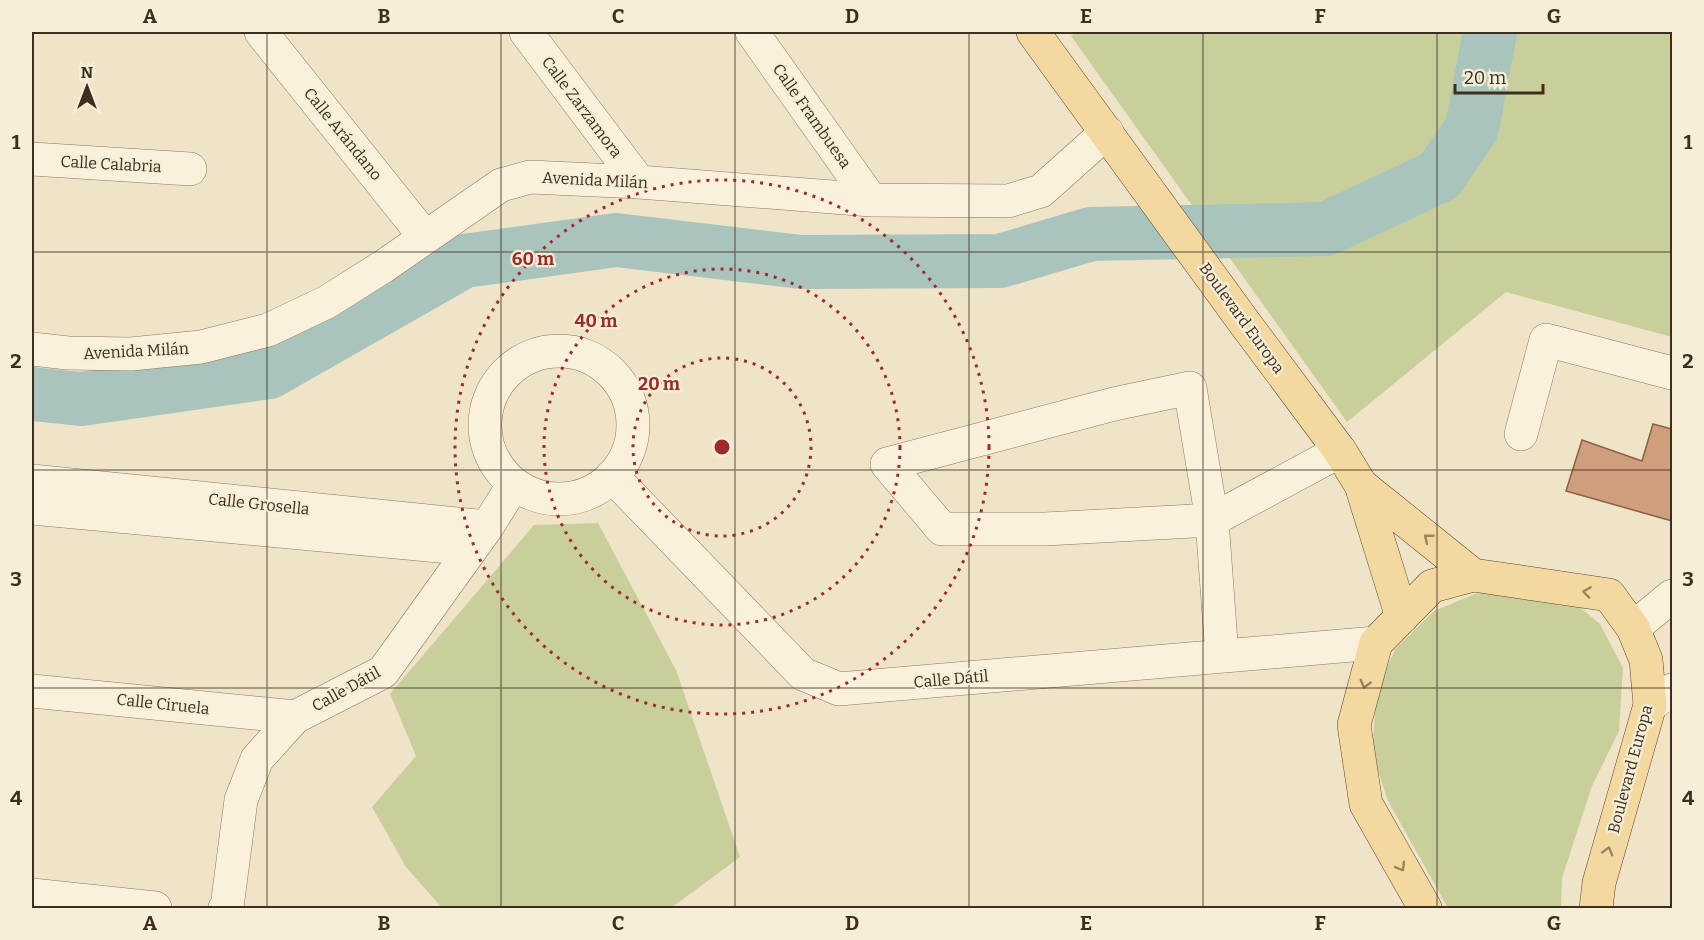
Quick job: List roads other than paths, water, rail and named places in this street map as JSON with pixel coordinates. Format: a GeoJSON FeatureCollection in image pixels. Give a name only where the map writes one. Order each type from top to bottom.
{"type":"FeatureCollection","features":[{"type":"Feature","properties":{"kind":"main road","name":"Boulevard Europa"},"geometry":{"type":"LineString","coordinates":[[1033,32],[1340,451],[1361,485],[1402,617],[1432,586],[1473,575],[1609,595],[1633,628],[1661,697],[1599,883],[1596,909]]}},
{"type":"Feature","properties":{"kind":"main road","name":"Boulevard Europa"},"geometry":{"type":"LineString","coordinates":[[1361,485],[1473,575]]}},
{"type":"Feature","properties":{"kind":"main road"},"geometry":{"type":"LineString","coordinates":[[1402,617],[1376,642],[1353,725],[1366,804],[1425,909]]}},
{"type":"Feature","properties":{"kind":"street","name":"Calle Arándano"},"geometry":{"type":"LineString","coordinates":[[261,32],[425,237]]}},
{"type":"Feature","properties":{"kind":"street","name":"Calle Zarzamora"},"geometry":{"type":"LineString","coordinates":[[526,32],[639,182]]}},
{"type":"Feature","properties":{"kind":"street","name":"Calle Frambuesa"},"geometry":{"type":"LineString","coordinates":[[752,32],[871,200]]}},
{"type":"Feature","properties":{"kind":"street","name":"Avenida Milán"},"geometry":{"type":"LineString","coordinates":[[32,349],[68,353],[131,354],[201,347],[268,330],[327,302],[384,266],[501,185],[530,177],[639,182],[871,200],[1008,201],[1041,191],[1115,142]]}},
{"type":"Feature","properties":{"kind":"street","name":"Calle Calabria"},"geometry":{"type":"LineString","coordinates":[[32,159],[190,169]]}},
{"type":"Feature","properties":{"kind":"street"},"geometry":{"type":"LineString","coordinates":[[1521,434],[1546,340],[1672,373]]}},
{"type":"Feature","properties":{"kind":"street"},"geometry":{"type":"LineString","coordinates":[[553,351],[579,353],[602,364],[620,382],[631,405],[633,431],[627,456],[612,476],[595,489],[575,497],[554,498],[533,494],[514,484],[496,465],[486,442],[485,416],[492,392],[507,371],[528,357],[553,351]]}},
{"type":"Feature","properties":{"kind":"street"},"geometry":{"type":"LineString","coordinates":[[1222,656],[1212,520],[1190,388],[1083,412],[888,464],[942,529],[1045,529],[1212,520],[1340,451]]}},
{"type":"Feature","properties":{"kind":"street","name":"Calle Dátil"},"geometry":{"type":"LineString","coordinates":[[612,476],[803,674],[839,689],[1376,642]]}},
{"type":"Feature","properties":{"kind":"street","name":"Calle Grosella"},"geometry":{"type":"LineString","coordinates":[[32,481],[479,538]]}},
{"type":"Feature","properties":{"kind":"street","name":"Calle Dátil"},"geometry":{"type":"LineString","coordinates":[[225,909],[241,800],[257,759],[295,717],[383,672],[479,538],[514,484]]}},
{"type":"Feature","properties":{"kind":"street","name":"Calle Grosella"},"geometry":{"type":"LineString","coordinates":[[32,508],[479,538]]}},
{"type":"Feature","properties":{"kind":"street"},"geometry":{"type":"LineString","coordinates":[[1633,628],[1672,596]]}},
{"type":"Feature","properties":{"kind":"street","name":"Calle Ciruela"},"geometry":{"type":"LineString","coordinates":[[32,691],[295,717]]}},
{"type":"Feature","properties":{"kind":"street"},"geometry":{"type":"LineString","coordinates":[[32,895],[155,909]]}},
{"type":"Feature","properties":{"kind":"waterway"},"geometry":{"type":"LineString","coordinates":[[32,394],[81,399],[269,372],[464,261],[616,240],[801,262],[1000,261],[1091,234],[1326,229],[1439,176],[1472,128],[1490,32]]}}]}
